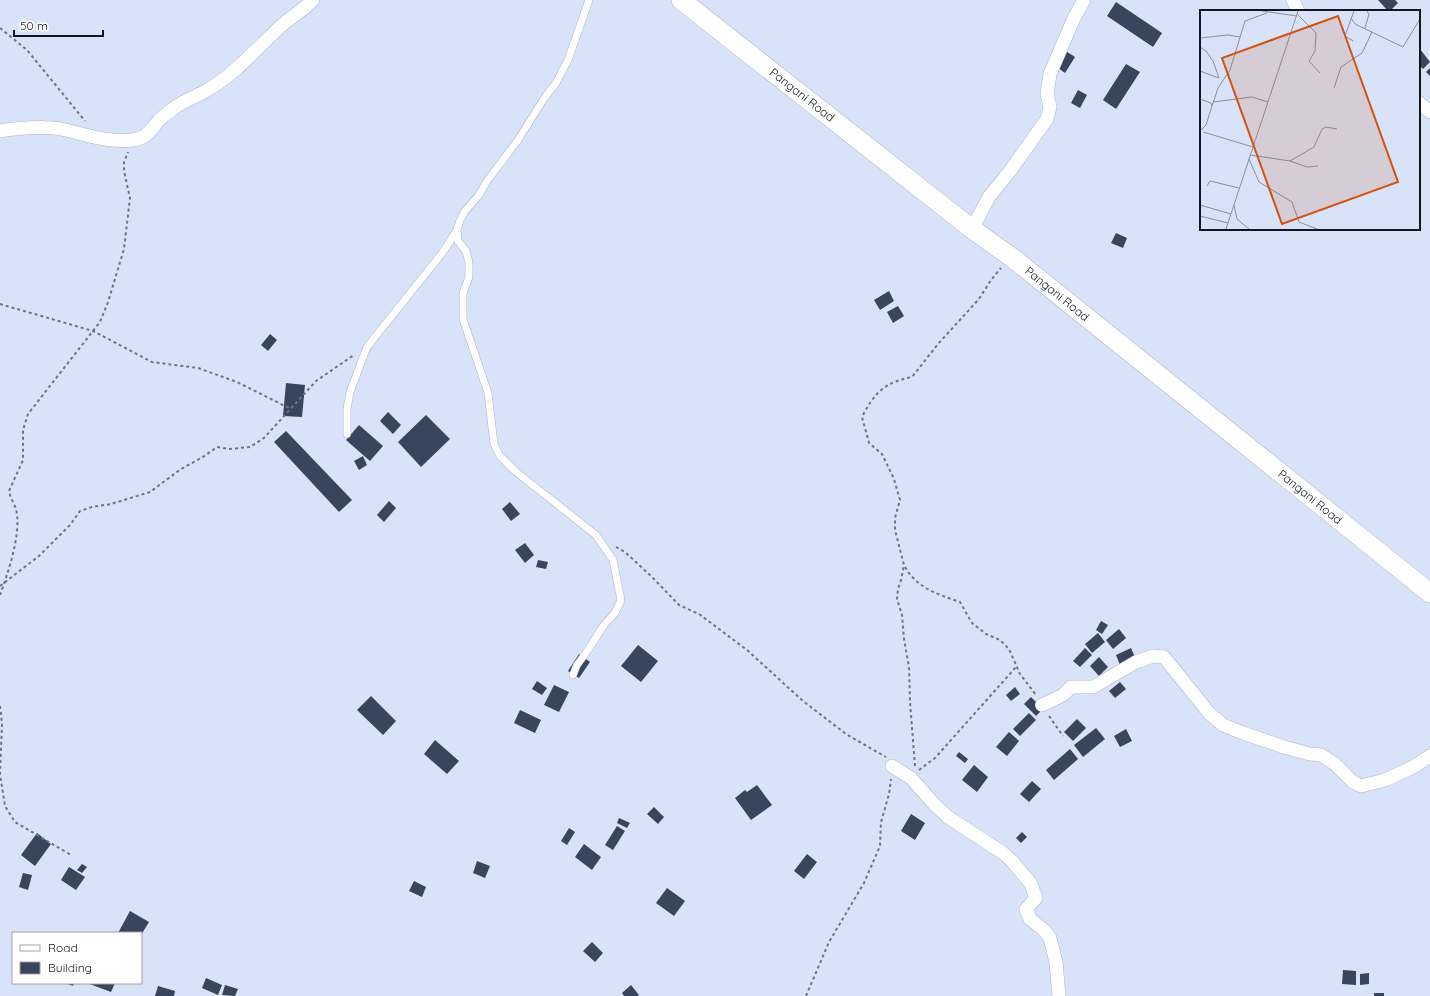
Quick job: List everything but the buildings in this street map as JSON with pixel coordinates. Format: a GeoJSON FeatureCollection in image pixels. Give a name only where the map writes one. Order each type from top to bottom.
{"type":"FeatureCollection","features":[{"type":"Feature","properties":{"kind":"main road","name":"Pangani Road"},"geometry":{"type":"LineString","coordinates":[[681,0],[972,229],[1014,259],[1430,593]]}},
{"type":"Feature","properties":{"kind":"street"},"geometry":{"type":"LineString","coordinates":[[0,131],[34,128],[60,129],[98,138],[133,140],[143,138],[175,107],[210,89],[232,73],[281,25],[309,5],[313,0]]}},
{"type":"Feature","properties":{"kind":"street"},"geometry":{"type":"LineString","coordinates":[[972,229],[989,197],[1010,171],[1047,119],[1050,107],[1047,94],[1050,74],[1074,18],[1084,0]]}},
{"type":"Feature","properties":{"kind":"street"},"geometry":{"type":"LineString","coordinates":[[1293,0],[1298,10]]}},
{"type":"Feature","properties":{"kind":"street"},"geometry":{"type":"LineString","coordinates":[[1420,104],[1430,112]]}},
{"type":"Feature","properties":{"kind":"street"},"geometry":{"type":"LineString","coordinates":[[1042,705],[1063,695],[1071,687],[1094,686],[1136,662],[1153,656],[1164,657],[1209,713],[1223,724],[1243,733],[1284,747],[1310,754],[1322,755],[1335,764],[1353,782],[1361,786],[1385,780],[1430,756]]}},
{"type":"Feature","properties":{"kind":"street"},"geometry":{"type":"LineString","coordinates":[[892,766],[911,778],[948,817],[1003,853],[1012,861],[1031,884],[1036,898],[1026,909],[1030,919],[1044,930],[1050,938],[1056,962],[1058,996]]}},
{"type":"Feature","properties":{"kind":"lane"},"geometry":{"type":"LineString","coordinates":[[346,434],[346,409],[350,392],[367,347],[443,252],[457,230],[460,220],[466,211],[518,140],[545,97],[556,83],[568,60],[589,0]]}},
{"type":"Feature","properties":{"kind":"lane"},"geometry":{"type":"LineString","coordinates":[[457,230],[458,241],[466,251],[469,263],[469,277],[463,294],[463,319],[488,393],[494,444],[500,456],[515,471],[596,535],[613,560],[621,600],[615,613],[604,625],[577,665],[573,675]]}},
{"type":"Feature","properties":{"kind":"path"},"geometry":{"type":"LineString","coordinates":[[0,28],[27,50],[98,138]]}},
{"type":"Feature","properties":{"kind":"path"},"geometry":{"type":"LineString","coordinates":[[0,595],[12,560],[17,524],[16,509],[9,492],[23,460],[23,430],[28,414],[100,322],[108,302],[124,249],[130,198],[124,170],[124,162],[133,140]]}},
{"type":"Feature","properties":{"kind":"path"},"geometry":{"type":"LineString","coordinates":[[1014,259],[1001,267],[990,280],[979,299],[938,344],[912,376],[899,379],[878,392],[862,417],[869,444],[882,454],[898,490],[900,500],[895,518],[895,530],[904,566],[911,577],[922,586],[935,593],[960,602],[972,623],[986,634],[1000,640],[1009,649],[1020,674],[1063,736]]}},
{"type":"Feature","properties":{"kind":"path"},"geometry":{"type":"LineString","coordinates":[[0,304],[93,331],[152,362],[198,368],[237,382],[291,409]]}},
{"type":"Feature","properties":{"kind":"path"},"geometry":{"type":"LineString","coordinates":[[0,586],[39,556],[70,525],[80,511],[92,507],[111,504],[150,492],[181,469],[204,457],[216,447],[229,449],[250,447],[264,438],[316,381],[344,360],[367,347]]}},
{"type":"Feature","properties":{"kind":"path"},"geometry":{"type":"LineString","coordinates":[[596,535],[625,552],[679,605],[699,614],[747,650],[804,701],[846,734],[885,756],[892,766],[889,794],[881,822],[880,846],[864,883],[829,942],[806,996]]}},
{"type":"Feature","properties":{"kind":"path"},"geometry":{"type":"LineString","coordinates":[[904,566],[897,598],[902,615],[904,639],[909,667],[910,702],[916,773],[935,758],[1016,667]]}},
{"type":"Feature","properties":{"kind":"path"},"geometry":{"type":"LineString","coordinates":[[0,706],[2,724],[0,774],[5,806],[15,822],[72,855]]}},
{"type":"Feature","properties":{"kind":"path"},"geometry":{"type":"LineString","coordinates":[[0,806],[5,806]]}}]}
